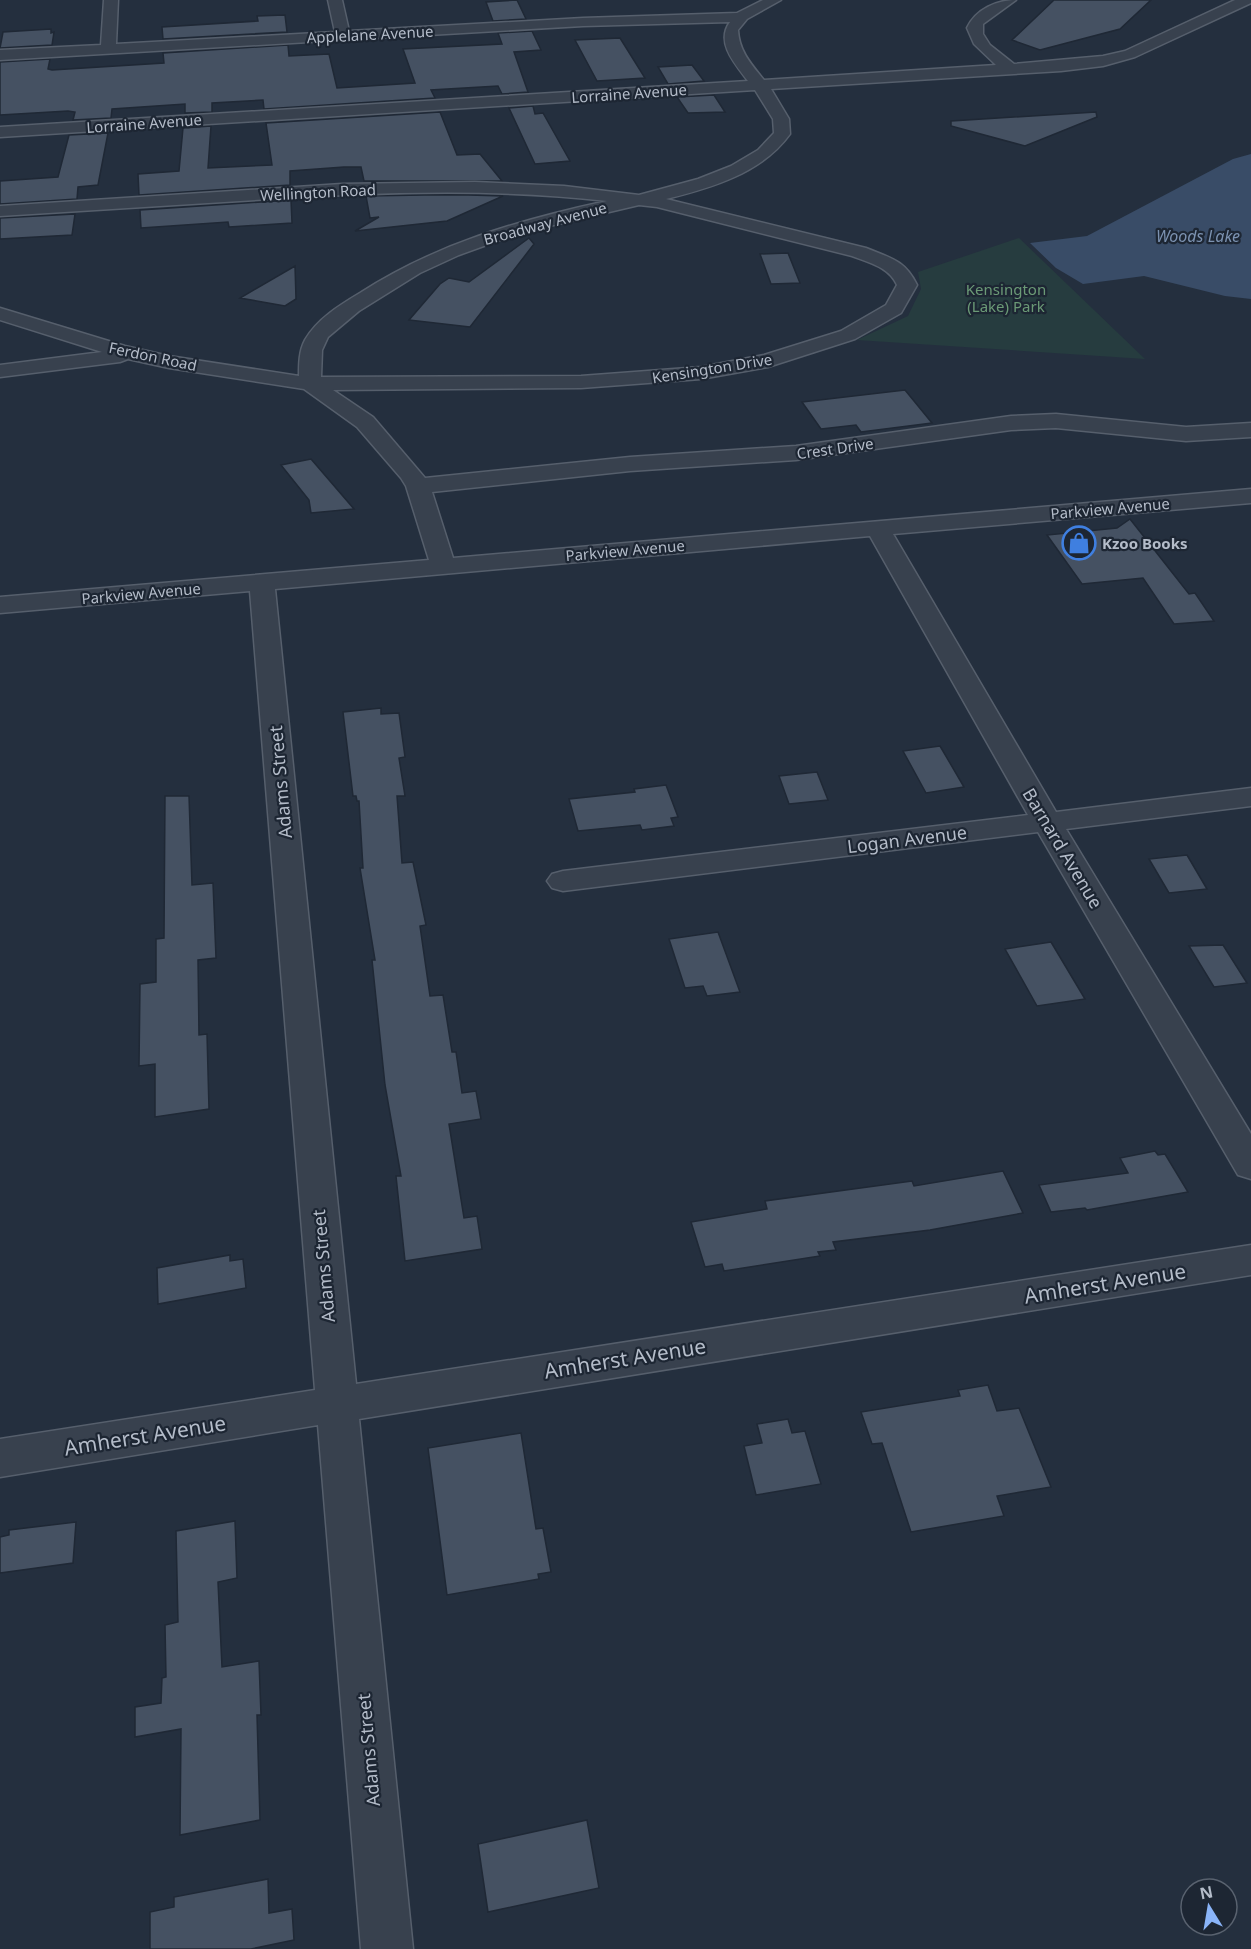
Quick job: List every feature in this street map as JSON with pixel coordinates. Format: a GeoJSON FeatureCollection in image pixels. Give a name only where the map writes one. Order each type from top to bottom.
{"type":"FeatureCollection","features":[{"type":"Feature","properties":{"kind":"street"},"geometry":{"type":"LineString","coordinates":[[108,49],[111,0]]}},
{"type":"Feature","properties":{"kind":"street"},"geometry":{"type":"LineString","coordinates":[[335,0],[344,36]]}},
{"type":"Feature","properties":{"kind":"street"},"geometry":{"type":"LineString","coordinates":[[741,17],[774,0]]}},
{"type":"Feature","properties":{"kind":"street"},"geometry":{"type":"LineString","coordinates":[[1009,0],[976,23],[973,30],[975,37],[1010,69]]}},
{"type":"Feature","properties":{"kind":"street","name":"Lorraine Avenue"},"geometry":{"type":"LineString","coordinates":[[0,132],[1061,66],[1118,58],[1246,0]]}},
{"type":"Feature","properties":{"kind":"street"},"geometry":{"type":"LineString","coordinates":[[574,8],[583,22]]}},
{"type":"Feature","properties":{"kind":"street","name":"Applelane Avenue"},"geometry":{"type":"LineString","coordinates":[[0,55],[583,22],[741,17]]}},
{"type":"Feature","properties":{"kind":"street","name":"Broadway Avenue"},"geometry":{"type":"LineString","coordinates":[[310,384],[311,356],[316,339],[360,301],[393,280],[437,257],[480,239],[535,222],[676,191],[716,179],[745,165],[771,147],[778,140],[783,129],[781,118],[730,43],[729,34],[741,17]]}},
{"type":"Feature","properties":{"kind":"street","name":"Wellington Road"},"geometry":{"type":"LineString","coordinates":[[0,211],[342,189],[415,187],[521,188],[637,200]]}},
{"type":"Feature","properties":{"kind":"street","name":"Kensington Drive"},"geometry":{"type":"LineString","coordinates":[[310,384],[581,382],[701,373],[768,361],[848,335],[894,309],[908,285],[901,272],[859,252],[732,218],[637,200]]}},
{"type":"Feature","properties":{"kind":"street","name":"Ferdon Road"},"geometry":{"type":"LineString","coordinates":[[0,314],[137,354],[310,384]]}},
{"type":"Feature","properties":{"kind":"street"},"geometry":{"type":"LineString","coordinates":[[0,370],[137,354]]}},
{"type":"Feature","properties":{"kind":"street"},"geometry":{"type":"LineString","coordinates":[[310,384],[364,422],[418,486],[442,566]]}},
{"type":"Feature","properties":{"kind":"street","name":"Crest Drive"},"geometry":{"type":"LineString","coordinates":[[418,486],[630,464],[796,453],[1011,423],[1056,421],[1186,434],[1251,430]]}},
{"type":"Feature","properties":{"kind":"street","name":"Parkview Avenue"},"geometry":{"type":"LineString","coordinates":[[0,605],[1251,496]]}},
{"type":"Feature","properties":{"kind":"street","name":"Barnard Avenue"},"geometry":{"type":"LineString","coordinates":[[878,528],[1047,822],[1251,1165]]}},
{"type":"Feature","properties":{"kind":"street","name":"Adams Street"},"geometry":{"type":"LineString","coordinates":[[262,582],[387,1949]]}},
{"type":"Feature","properties":{"kind":"street","name":"Logan Avenue"},"geometry":{"type":"LineString","coordinates":[[563,880],[1251,797]]}},
{"type":"Feature","properties":{"kind":"street","name":"Amherst Avenue"},"geometry":{"type":"LineString","coordinates":[[0,1458],[1251,1260]]}},
{"type":"Feature","properties":{"kind":"green space","name":"Kensington (Lake) Park"},"geometry":{"type":"Polygon","coordinates":[[[1019,238],[1145,359],[857,340],[908,316],[921,289],[918,272],[1019,238]]]}},
{"type":"Feature","properties":{"kind":"water","name":"Woods Lake"},"geometry":{"type":"Polygon","coordinates":[[[1251,154],[1251,299],[1225,296],[1144,276],[1083,284],[1056,268],[1030,243],[1087,236],[1233,159],[1251,154]]]}},
{"type":"Feature","properties":{"kind":"building"},"geometry":{"type":"Polygon","coordinates":[[[517,0],[526,19],[493,21],[486,2],[517,0]]]}},
{"type":"Feature","properties":{"kind":"building"},"geometry":{"type":"Polygon","coordinates":[[[1054,0],[1151,0],[1120,29],[1040,50],[1012,40],[1054,0]]]}},
{"type":"Feature","properties":{"kind":"building"},"geometry":{"type":"Polygon","coordinates":[[[285,15],[287,32],[163,39],[162,27],[258,21],[257,16],[285,15]]]}},
{"type":"Feature","properties":{"kind":"building"},"geometry":{"type":"Polygon","coordinates":[[[51,29],[51,33],[54,32],[52,45],[0,48],[3,32],[51,29]]]}},
{"type":"Feature","properties":{"kind":"building"},"geometry":{"type":"Polygon","coordinates":[[[532,31],[541,50],[514,52],[528,92],[502,94],[498,86],[431,90],[435,98],[264,109],[263,100],[212,103],[212,112],[185,113],[185,104],[112,109],[111,118],[73,120],[75,112],[68,111],[0,115],[0,62],[50,59],[48,69],[52,70],[164,63],[163,53],[288,45],[289,56],[329,54],[337,88],[415,83],[403,49],[502,44],[498,33],[532,31]]]}},
{"type":"Feature","properties":{"kind":"building"},"geometry":{"type":"Polygon","coordinates":[[[620,38],[645,78],[597,81],[575,40],[620,38]]]}},
{"type":"Feature","properties":{"kind":"building"},"geometry":{"type":"Polygon","coordinates":[[[692,65],[704,81],[668,84],[658,67],[692,65]]]}},
{"type":"Feature","properties":{"kind":"building"},"geometry":{"type":"Polygon","coordinates":[[[714,95],[725,112],[688,113],[677,97],[714,95]]]}},
{"type":"Feature","properties":{"kind":"building"},"geometry":{"type":"Polygon","coordinates":[[[533,106],[535,114],[543,113],[570,161],[535,164],[509,108],[533,106]]]}},
{"type":"Feature","properties":{"kind":"building"},"geometry":{"type":"Polygon","coordinates":[[[440,112],[457,155],[480,154],[502,181],[364,181],[361,167],[344,167],[290,171],[290,185],[139,195],[138,174],[179,171],[183,128],[211,126],[208,168],[272,165],[266,123],[440,112]]]}},
{"type":"Feature","properties":{"kind":"building"},"geometry":{"type":"Polygon","coordinates":[[[1096,112],[1097,117],[1025,146],[951,126],[951,121],[1096,112]]]}},
{"type":"Feature","properties":{"kind":"building"},"geometry":{"type":"Polygon","coordinates":[[[108,133],[98,185],[78,187],[77,199],[0,204],[0,181],[58,177],[69,135],[108,133]]]}},
{"type":"Feature","properties":{"kind":"building"},"geometry":{"type":"Polygon","coordinates":[[[366,196],[503,196],[447,221],[355,231],[379,217],[370,218],[366,196]]]}},
{"type":"Feature","properties":{"kind":"building"},"geometry":{"type":"Polygon","coordinates":[[[291,200],[292,223],[229,227],[228,222],[141,228],[140,210],[291,200]]]}},
{"type":"Feature","properties":{"kind":"building"},"geometry":{"type":"Polygon","coordinates":[[[75,214],[72,235],[0,239],[0,218],[75,214]]]}},
{"type":"Feature","properties":{"kind":"building"},"geometry":{"type":"Polygon","coordinates":[[[529,238],[534,244],[470,327],[409,320],[440,284],[449,278],[469,282],[529,238]]]}},
{"type":"Feature","properties":{"kind":"building"},"geometry":{"type":"Polygon","coordinates":[[[788,253],[800,283],[771,284],[760,254],[788,253]]]}},
{"type":"Feature","properties":{"kind":"building"},"geometry":{"type":"Polygon","coordinates":[[[295,266],[296,299],[285,306],[240,298],[295,266]]]}},
{"type":"Feature","properties":{"kind":"building"},"geometry":{"type":"Polygon","coordinates":[[[905,390],[932,423],[861,432],[856,425],[821,429],[802,402],[905,390]]]}},
{"type":"Feature","properties":{"kind":"building"},"geometry":{"type":"Polygon","coordinates":[[[311,459],[354,509],[311,513],[309,500],[281,465],[311,459]]]}},
{"type":"Feature","properties":{"kind":"building"},"geometry":{"type":"Polygon","coordinates":[[[1130,519],[1189,594],[1195,593],[1214,621],[1174,624],[1143,578],[1082,584],[1047,535],[1117,528],[1130,519]]]}},
{"type":"Feature","properties":{"kind":"building"},"geometry":{"type":"Polygon","coordinates":[[[381,708],[381,714],[399,713],[405,757],[399,758],[405,796],[397,796],[402,863],[413,862],[426,925],[420,926],[430,996],[443,995],[452,1052],[456,1052],[462,1093],[476,1091],[481,1119],[449,1124],[464,1218],[477,1216],[482,1249],[405,1261],[396,1176],[401,1176],[385,1085],[372,960],[375,960],[360,868],[363,868],[359,801],[356,796],[353,796],[343,712],[381,708]]]}},
{"type":"Feature","properties":{"kind":"building"},"geometry":{"type":"Polygon","coordinates":[[[940,746],[964,787],[926,793],[903,751],[940,746]]]}},
{"type":"Feature","properties":{"kind":"building"},"geometry":{"type":"Polygon","coordinates":[[[817,772],[828,800],[789,804],[779,776],[817,772]]]}},
{"type":"Feature","properties":{"kind":"building"},"geometry":{"type":"Polygon","coordinates":[[[666,785],[678,817],[671,818],[674,826],[642,830],[640,825],[578,831],[569,799],[635,792],[634,789],[666,785]]]}},
{"type":"Feature","properties":{"kind":"building"},"geometry":{"type":"Polygon","coordinates":[[[165,796],[189,796],[192,885],[213,883],[216,958],[198,960],[199,1035],[207,1034],[209,1109],[155,1117],[155,1064],[139,1066],[140,984],[156,982],[156,939],[164,938],[165,796]]]}},
{"type":"Feature","properties":{"kind":"building"},"geometry":{"type":"Polygon","coordinates":[[[1187,855],[1207,889],[1169,893],[1149,859],[1187,855]]]}},
{"type":"Feature","properties":{"kind":"building"},"geometry":{"type":"Polygon","coordinates":[[[718,932],[740,992],[707,996],[703,986],[685,988],[669,939],[718,932]]]}},
{"type":"Feature","properties":{"kind":"building"},"geometry":{"type":"Polygon","coordinates":[[[1051,942],[1085,999],[1037,1006],[1005,949],[1051,942]]]}},
{"type":"Feature","properties":{"kind":"building"},"geometry":{"type":"Polygon","coordinates":[[[1223,945],[1247,983],[1214,987],[1189,946],[1223,945]]]}},
{"type":"Feature","properties":{"kind":"building"},"geometry":{"type":"Polygon","coordinates":[[[1155,1151],[1158,1155],[1165,1154],[1188,1192],[1087,1210],[1085,1208],[1051,1212],[1039,1185],[1128,1173],[1120,1158],[1155,1151]]]}},
{"type":"Feature","properties":{"kind":"building"},"geometry":{"type":"Polygon","coordinates":[[[1003,1171],[1023,1213],[930,1230],[833,1242],[836,1250],[818,1252],[820,1256],[724,1271],[722,1264],[705,1267],[691,1222],[767,1209],[765,1201],[912,1181],[914,1186],[1003,1171]]]}},
{"type":"Feature","properties":{"kind":"building"},"geometry":{"type":"Polygon","coordinates":[[[230,1255],[230,1261],[243,1259],[246,1288],[158,1304],[157,1268],[230,1255]]]}},
{"type":"Feature","properties":{"kind":"building"},"geometry":{"type":"Polygon","coordinates":[[[988,1385],[997,1411],[1019,1408],[1051,1487],[997,1496],[1004,1516],[911,1532],[882,1443],[872,1444],[861,1412],[960,1396],[958,1390],[988,1385]]]}},
{"type":"Feature","properties":{"kind":"building"},"geometry":{"type":"Polygon","coordinates":[[[788,1419],[792,1433],[805,1431],[821,1484],[756,1495],[744,1446],[762,1443],[757,1424],[788,1419]]]}},
{"type":"Feature","properties":{"kind":"building"},"geometry":{"type":"Polygon","coordinates":[[[521,1433],[536,1529],[543,1528],[551,1572],[538,1574],[539,1579],[447,1595],[428,1448],[521,1433]]]}},
{"type":"Feature","properties":{"kind":"building"},"geometry":{"type":"Polygon","coordinates":[[[235,1521],[237,1578],[218,1582],[222,1667],[259,1661],[261,1715],[257,1715],[260,1820],[180,1835],[181,1729],[135,1737],[135,1707],[161,1703],[162,1678],[166,1677],[165,1625],[178,1622],[176,1531],[235,1521]]]}},
{"type":"Feature","properties":{"kind":"building"},"geometry":{"type":"Polygon","coordinates":[[[76,1522],[73,1563],[0,1573],[0,1537],[9,1535],[9,1530],[76,1522]]]}},
{"type":"Feature","properties":{"kind":"building"},"geometry":{"type":"Polygon","coordinates":[[[587,1820],[599,1888],[488,1912],[478,1844],[587,1820]]]}},
{"type":"Feature","properties":{"kind":"building"},"geometry":{"type":"Polygon","coordinates":[[[268,1879],[269,1913],[292,1909],[294,1940],[251,1949],[150,1949],[150,1912],[174,1907],[174,1897],[268,1879]]]}},
{"type":"Feature","properties":{"kind":"place","name":"Kzoo Books"},"geometry":{"type":"Point","coordinates":[1079,543]}}]}
